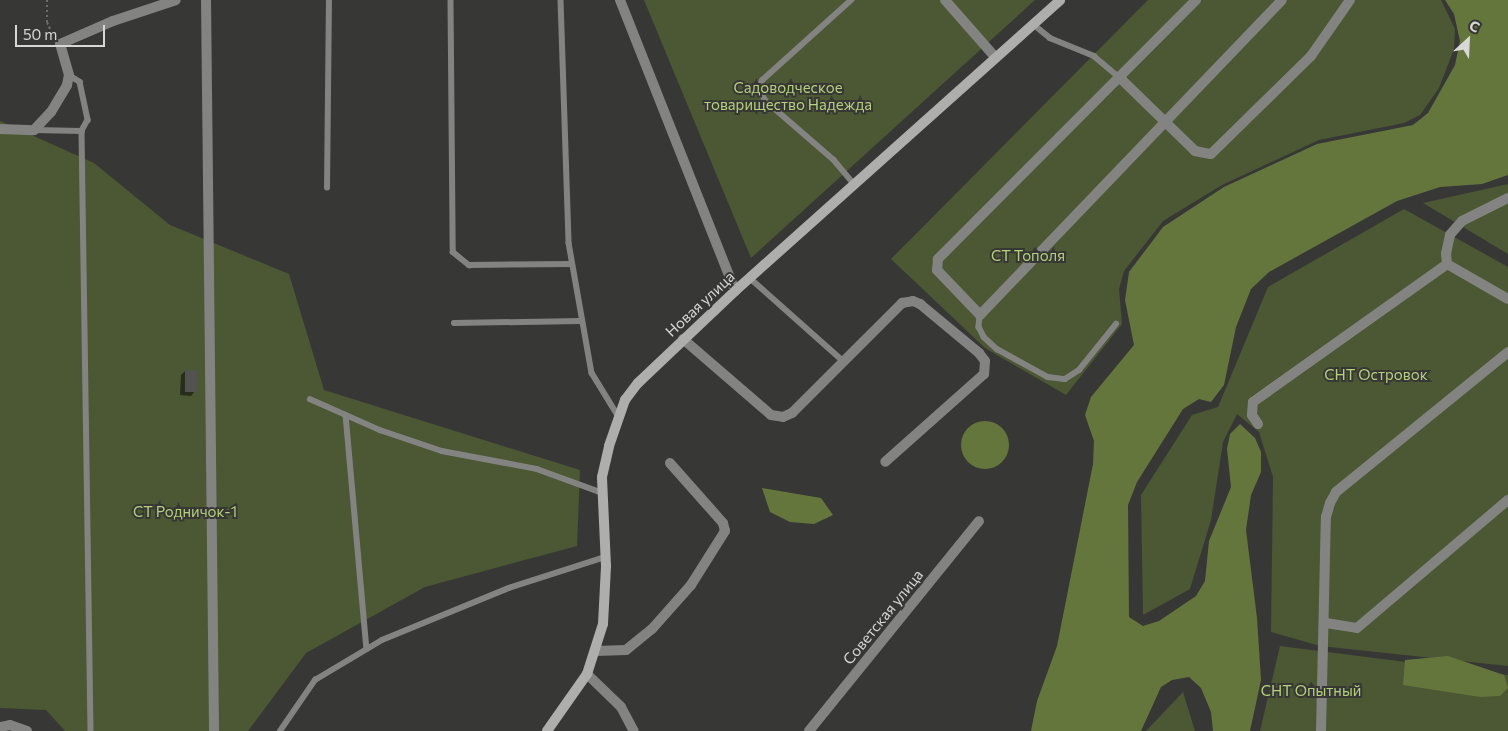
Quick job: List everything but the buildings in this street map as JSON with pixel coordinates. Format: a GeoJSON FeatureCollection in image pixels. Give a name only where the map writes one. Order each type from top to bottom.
{"type":"FeatureCollection","features":[{"type":"Feature","properties":{"kind":"street"},"geometry":{"type":"LineString","coordinates":[[0,129],[34,130],[60,99],[69,75],[60,44],[113,21],[176,0]]}},
{"type":"Feature","properties":{"kind":"street"},"geometry":{"type":"LineString","coordinates":[[206,0],[214,731]]}},
{"type":"Feature","properties":{"kind":"street"},"geometry":{"type":"LineString","coordinates":[[620,0],[735,291]]}},
{"type":"Feature","properties":{"kind":"street"},"geometry":{"type":"LineString","coordinates":[[945,0],[996,58]]}},
{"type":"Feature","properties":{"kind":"street","name":"Новая улица"},"geometry":{"type":"LineString","coordinates":[[547,731],[587,674],[596,651],[603,624],[605,557],[603,493],[609,446],[625,400],[638,383],[735,291],[1060,0]]}},
{"type":"Feature","properties":{"kind":"street"},"geometry":{"type":"LineString","coordinates":[[1196,0],[938,259],[937,270],[980,315],[1282,0]]}},
{"type":"Feature","properties":{"kind":"street"},"geometry":{"type":"LineString","coordinates":[[1119,77],[1200,153],[1211,154],[1311,56],[1350,0]]}},
{"type":"Feature","properties":{"kind":"street"},"geometry":{"type":"LineString","coordinates":[[1447,264],[1446,254],[1454,229],[1472,215],[1508,198]]}},
{"type":"Feature","properties":{"kind":"street"},"geometry":{"type":"LineString","coordinates":[[1447,264],[1508,299]]}},
{"type":"Feature","properties":{"kind":"street"},"geometry":{"type":"LineString","coordinates":[[1258,424],[1252,415],[1253,402],[1447,264]]}},
{"type":"Feature","properties":{"kind":"street"},"geometry":{"type":"LineString","coordinates":[[683,339],[771,415],[784,417],[792,413],[842,360],[908,301],[920,304],[986,361],[984,374],[885,462]]}},
{"type":"Feature","properties":{"kind":"street"},"geometry":{"type":"LineString","coordinates":[[1321,731],[1326,623],[1326,517],[1336,492],[1508,352]]}},
{"type":"Feature","properties":{"kind":"street"},"geometry":{"type":"LineString","coordinates":[[596,651],[626,650],[652,629],[691,585],[725,531],[723,523],[670,463]]}},
{"type":"Feature","properties":{"kind":"street"},"geometry":{"type":"LineString","coordinates":[[1326,623],[1357,628],[1508,500]]}},
{"type":"Feature","properties":{"kind":"street","name":"Советская улица"},"geometry":{"type":"LineString","coordinates":[[809,731],[980,521]]}},
{"type":"Feature","properties":{"kind":"street"},"geometry":{"type":"LineString","coordinates":[[587,674],[621,707],[634,731]]}},
{"type":"Feature","properties":{"kind":"street"},"geometry":{"type":"LineString","coordinates":[[0,727],[10,725],[27,731]]}},
{"type":"Feature","properties":{"kind":"lane"},"geometry":{"type":"LineString","coordinates":[[327,188],[329,0]]}},
{"type":"Feature","properties":{"kind":"lane"},"geometry":{"type":"LineString","coordinates":[[451,0],[453,252],[469,265],[572,264]]}},
{"type":"Feature","properties":{"kind":"lane"},"geometry":{"type":"LineString","coordinates":[[561,0],[572,264],[592,373],[619,417]]}},
{"type":"Feature","properties":{"kind":"lane"},"geometry":{"type":"LineString","coordinates":[[852,0],[763,80],[759,88],[766,101],[834,160],[855,184]]}},
{"type":"Feature","properties":{"kind":"lane"},"geometry":{"type":"LineString","coordinates":[[1033,24],[1050,38],[1094,56],[1119,77]]}},
{"type":"Feature","properties":{"kind":"lane"},"geometry":{"type":"LineString","coordinates":[[69,75],[80,82],[87,102],[88,120],[82,131],[91,731]]}},
{"type":"Feature","properties":{"kind":"lane"},"geometry":{"type":"LineString","coordinates":[[34,130],[82,131]]}},
{"type":"Feature","properties":{"kind":"lane"},"geometry":{"type":"LineString","coordinates":[[750,278],[842,360]]}},
{"type":"Feature","properties":{"kind":"lane"},"geometry":{"type":"LineString","coordinates":[[980,315],[979,327],[984,337],[997,348],[1048,377],[1065,379],[1079,370],[1116,324]]}},
{"type":"Feature","properties":{"kind":"lane"},"geometry":{"type":"LineString","coordinates":[[454,322],[581,321]]}},
{"type":"Feature","properties":{"kind":"lane"},"geometry":{"type":"LineString","coordinates":[[310,399],[442,451],[536,469],[603,493]]}},
{"type":"Feature","properties":{"kind":"lane"},"geometry":{"type":"LineString","coordinates":[[346,414],[366,649]]}},
{"type":"Feature","properties":{"kind":"lane"},"geometry":{"type":"LineString","coordinates":[[280,731],[315,680],[366,649],[510,588],[605,557]]}},
{"type":"Feature","properties":{"kind":"path"},"geometry":{"type":"LineString","coordinates":[[47,0],[47,22],[51,34],[60,44]]}},
{"type":"Feature","properties":{"kind":"green space","name":"Садоводческое товарищество Надежда"},"geometry":{"type":"Polygon","coordinates":[[[644,0],[1035,0],[751,258],[644,0]]]}},
{"type":"Feature","properties":{"kind":"green space","name":"СТ Тополя"},"geometry":{"type":"Polygon","coordinates":[[[1148,0],[1441,0],[1455,29],[1454,49],[1439,88],[1420,115],[1404,123],[1319,140],[1222,185],[1163,221],[1124,271],[1119,289],[1122,324],[1066,395],[985,348],[891,259],[1148,0]]]}},
{"type":"Feature","properties":{"kind":"green space","name":"СТ Родничок-1"},"geometry":{"type":"Polygon","coordinates":[[[0,121],[94,163],[170,225],[289,274],[324,390],[580,470],[577,546],[425,587],[306,653],[248,731],[65,731],[46,710],[0,708],[0,121]]]}},
{"type":"Feature","properties":{"kind":"green space"},"geometry":{"type":"Polygon","coordinates":[[[1508,184],[1508,254],[1423,203],[1508,184]]]}},
{"type":"Feature","properties":{"kind":"green space","name":"СНТ Островок"},"geometry":{"type":"Polygon","coordinates":[[[1404,209],[1508,267],[1508,666],[1320,646],[1271,632],[1273,477],[1259,432],[1237,414],[1223,442],[1211,520],[1190,589],[1143,615],[1141,495],[1192,415],[1218,407],[1268,287],[1404,209]]]}},
{"type":"Feature","properties":{"kind":"green space","name":"СНТ Опытный"},"geometry":{"type":"Polygon","coordinates":[[[1280,646],[1508,675],[1508,731],[1260,731],[1280,646]]]}},
{"type":"Feature","properties":{"kind":"green space"},"geometry":{"type":"Polygon","coordinates":[[[1183,692],[1195,731],[1146,731],[1183,692]]]}},
{"type":"Feature","properties":{"kind":"shaded area"},"geometry":{"type":"Polygon","coordinates":[[[1445,0],[1508,0],[1508,175],[1482,184],[1440,187],[1397,201],[1269,272],[1251,289],[1236,327],[1224,385],[1211,402],[1199,399],[1183,409],[1137,482],[1128,505],[1129,617],[1143,626],[1159,621],[1196,596],[1205,581],[1209,541],[1231,487],[1227,449],[1230,434],[1240,424],[1255,438],[1261,452],[1261,472],[1251,495],[1246,530],[1257,618],[1261,680],[1250,731],[1213,731],[1211,712],[1201,688],[1189,677],[1172,680],[1161,687],[1141,731],[1031,731],[1037,701],[1057,646],[1093,464],[1094,441],[1085,415],[1091,397],[1134,345],[1125,300],[1129,272],[1163,227],[1224,187],[1317,144],[1413,125],[1428,113],[1455,65],[1460,41],[1454,14],[1445,0]]]}},
{"type":"Feature","properties":{"kind":"shaded area"},"geometry":{"type":"Polygon","coordinates":[[[985,421],[994,423],[1002,428],[1007,436],[1009,445],[1007,454],[1002,462],[994,467],[985,469],[976,467],[968,462],[963,454],[961,445],[963,436],[968,428],[976,423],[985,421]]]}},
{"type":"Feature","properties":{"kind":"shaded area"},"geometry":{"type":"Polygon","coordinates":[[[762,488],[821,498],[833,515],[814,524],[790,522],[770,512],[762,488]]]}},
{"type":"Feature","properties":{"kind":"shaded area"},"geometry":{"type":"Polygon","coordinates":[[[1448,656],[1504,675],[1508,688],[1500,696],[1480,697],[1403,685],[1405,660],[1448,656]]]}}]}
